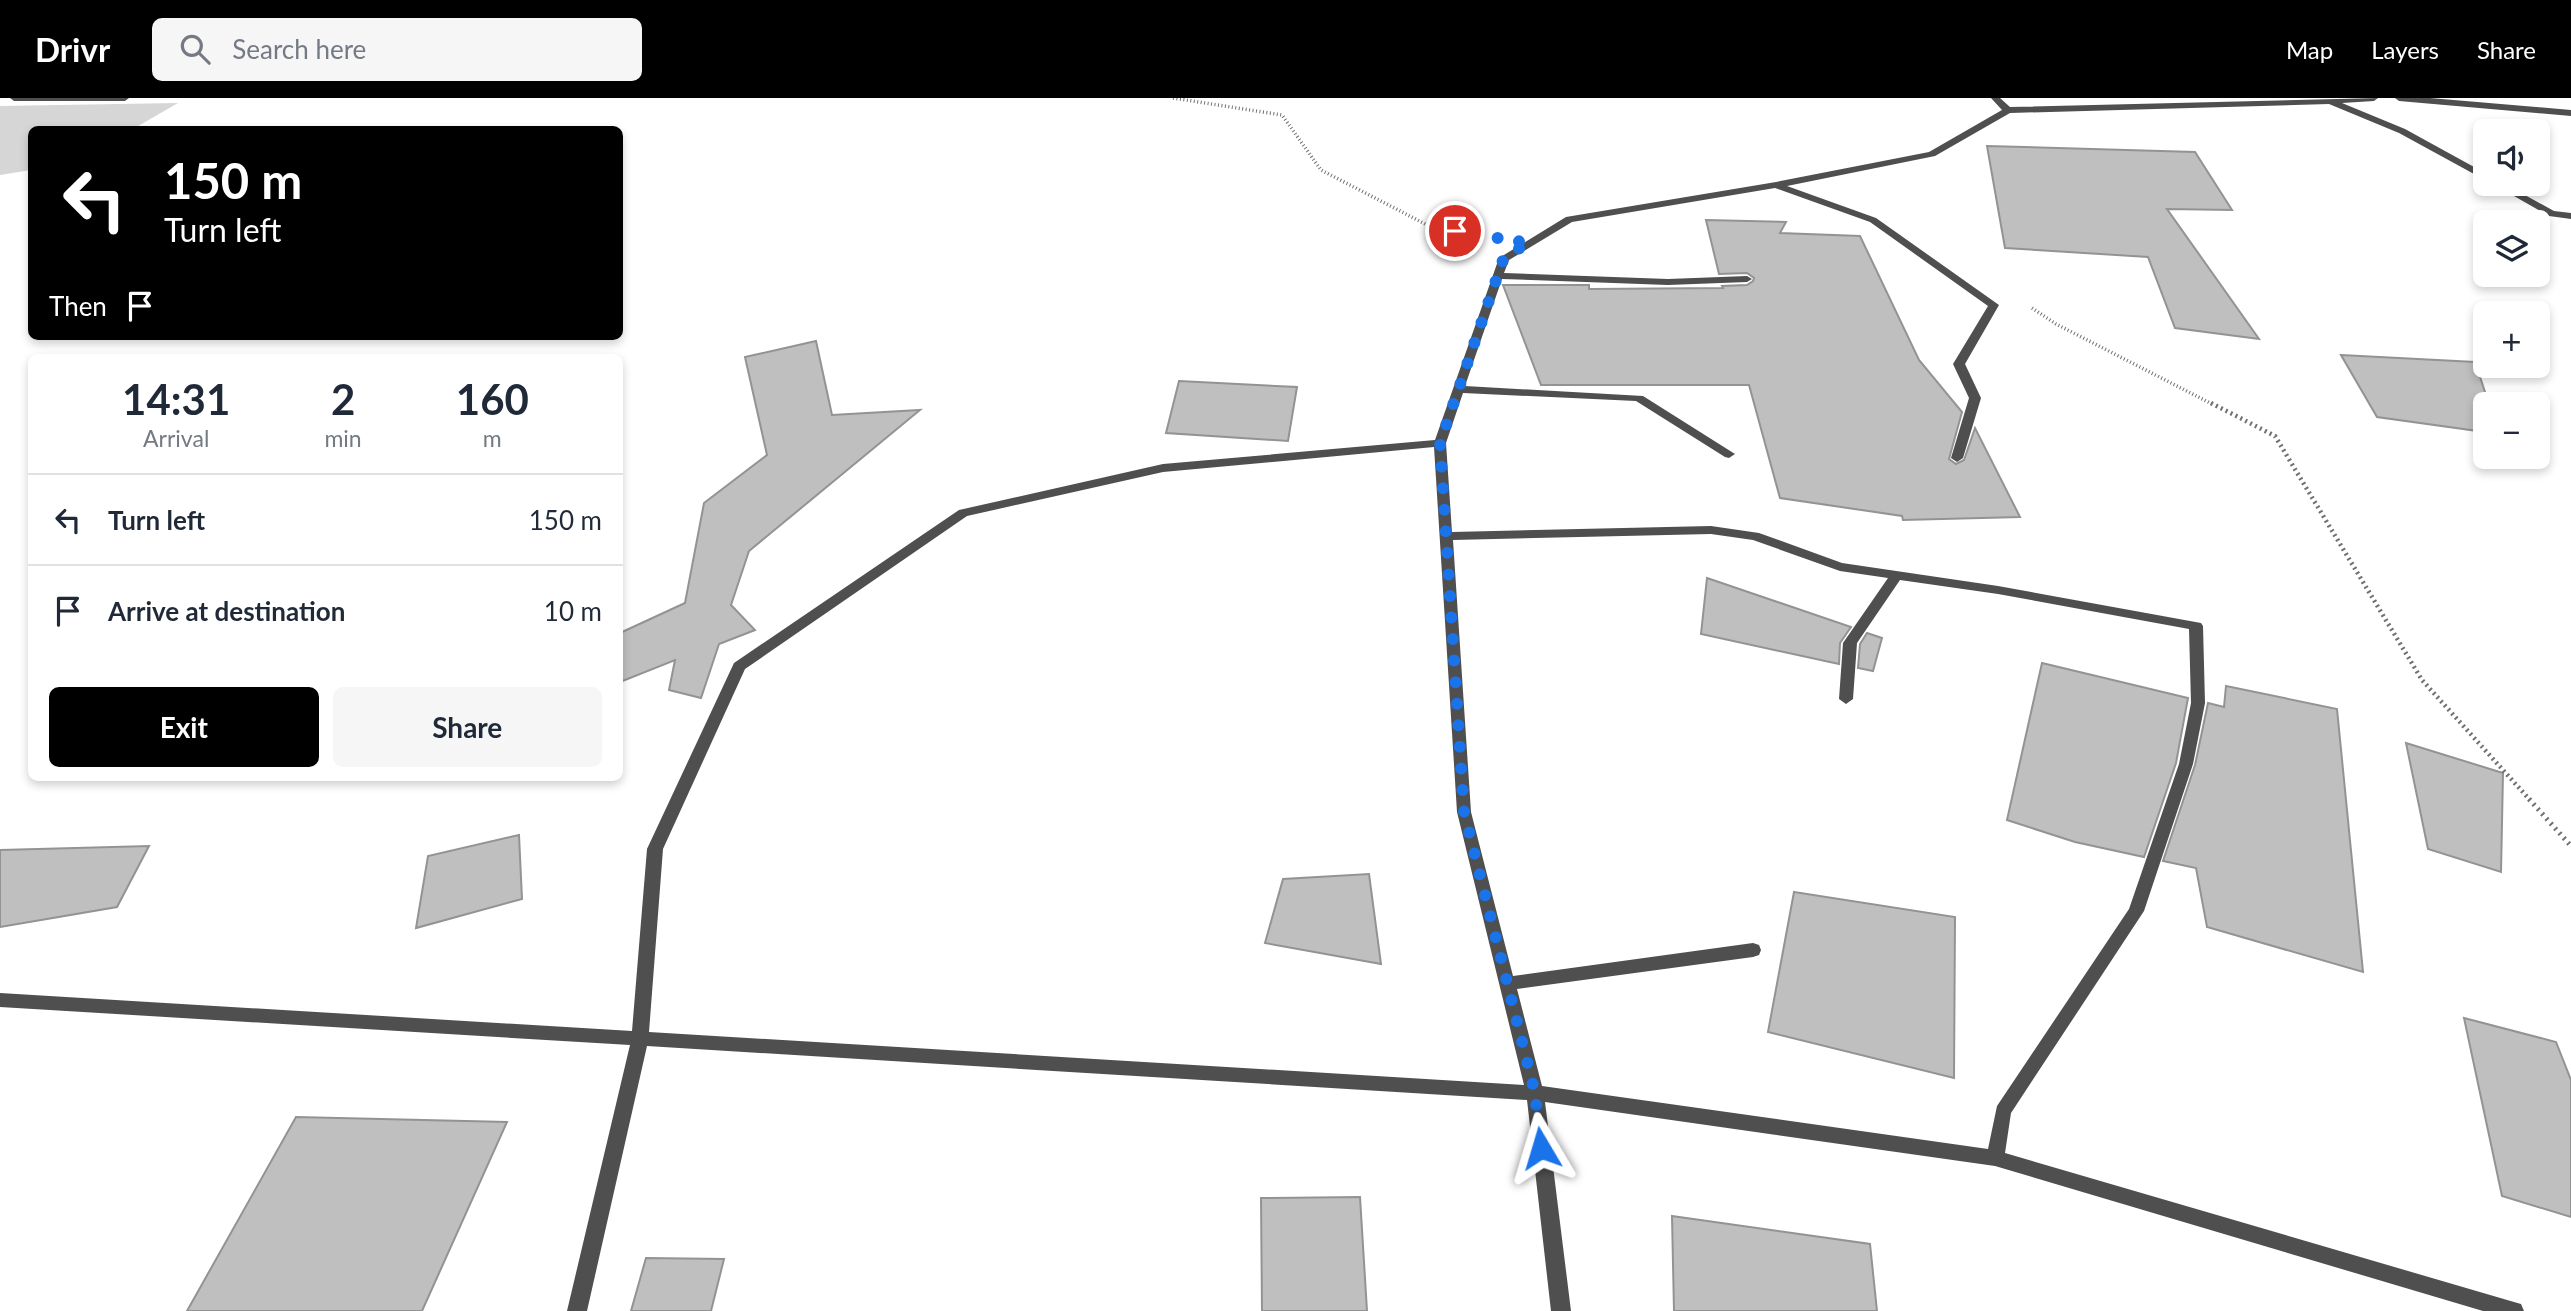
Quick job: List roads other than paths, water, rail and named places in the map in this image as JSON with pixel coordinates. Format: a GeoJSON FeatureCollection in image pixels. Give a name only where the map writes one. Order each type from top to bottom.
{"type":"FeatureCollection","features":[{"type":"Feature","properties":{"kind":"street"},"geometry":{"type":"LineString","coordinates":[[14,98],[125,98]]}},
{"type":"Feature","properties":{"kind":"street"},"geometry":{"type":"LineString","coordinates":[[1995,98],[2008,110]]}},
{"type":"Feature","properties":{"kind":"street"},"geometry":{"type":"LineString","coordinates":[[1561,1311],[1535,1093],[1464,812],[1440,443],[1504,257],[1569,219],[1776,185],[1932,154],[2008,110],[2374,98]]}},
{"type":"Feature","properties":{"kind":"street"},"geometry":{"type":"LineString","coordinates":[[2399,98],[2571,113]]}},
{"type":"Feature","properties":{"kind":"street"},"geometry":{"type":"LineString","coordinates":[[2330,101],[2403,131],[2473,170]]}},
{"type":"Feature","properties":{"kind":"street"},"geometry":{"type":"LineString","coordinates":[[1776,185],[1873,220],[1994,305],[1959,365],[1975,398],[1957,458]]}},
{"type":"Feature","properties":{"kind":"street"},"geometry":{"type":"LineString","coordinates":[[2520,196],[2552,214],[2571,216]]}},
{"type":"Feature","properties":{"kind":"street"},"geometry":{"type":"LineString","coordinates":[[1497,276],[1668,282],[1748,279]]}},
{"type":"Feature","properties":{"kind":"street"},"geometry":{"type":"LineString","coordinates":[[1457,389],[1639,398],[1729,454]]}},
{"type":"Feature","properties":{"kind":"street"},"geometry":{"type":"LineString","coordinates":[[577,1311],[640,1039],[655,849],[739,666],[963,513],[1163,468],[1440,443]]}},
{"type":"Feature","properties":{"kind":"street"},"geometry":{"type":"LineString","coordinates":[[1446,536],[1711,530],[1755,536],[1828,564],[1895,577],[1998,590],[2196,626],[2198,703],[2186,765],[2136,911],[2003,1111],[1996,1158]]}},
{"type":"Feature","properties":{"kind":"street"},"geometry":{"type":"LineString","coordinates":[[1846,699],[1850,643],[1895,577]]}},
{"type":"Feature","properties":{"kind":"street"},"geometry":{"type":"LineString","coordinates":[[1508,983],[1754,950]]}},
{"type":"Feature","properties":{"kind":"street"},"geometry":{"type":"LineString","coordinates":[[0,1000],[1535,1093],[1996,1158],[2514,1311]]}}]}
